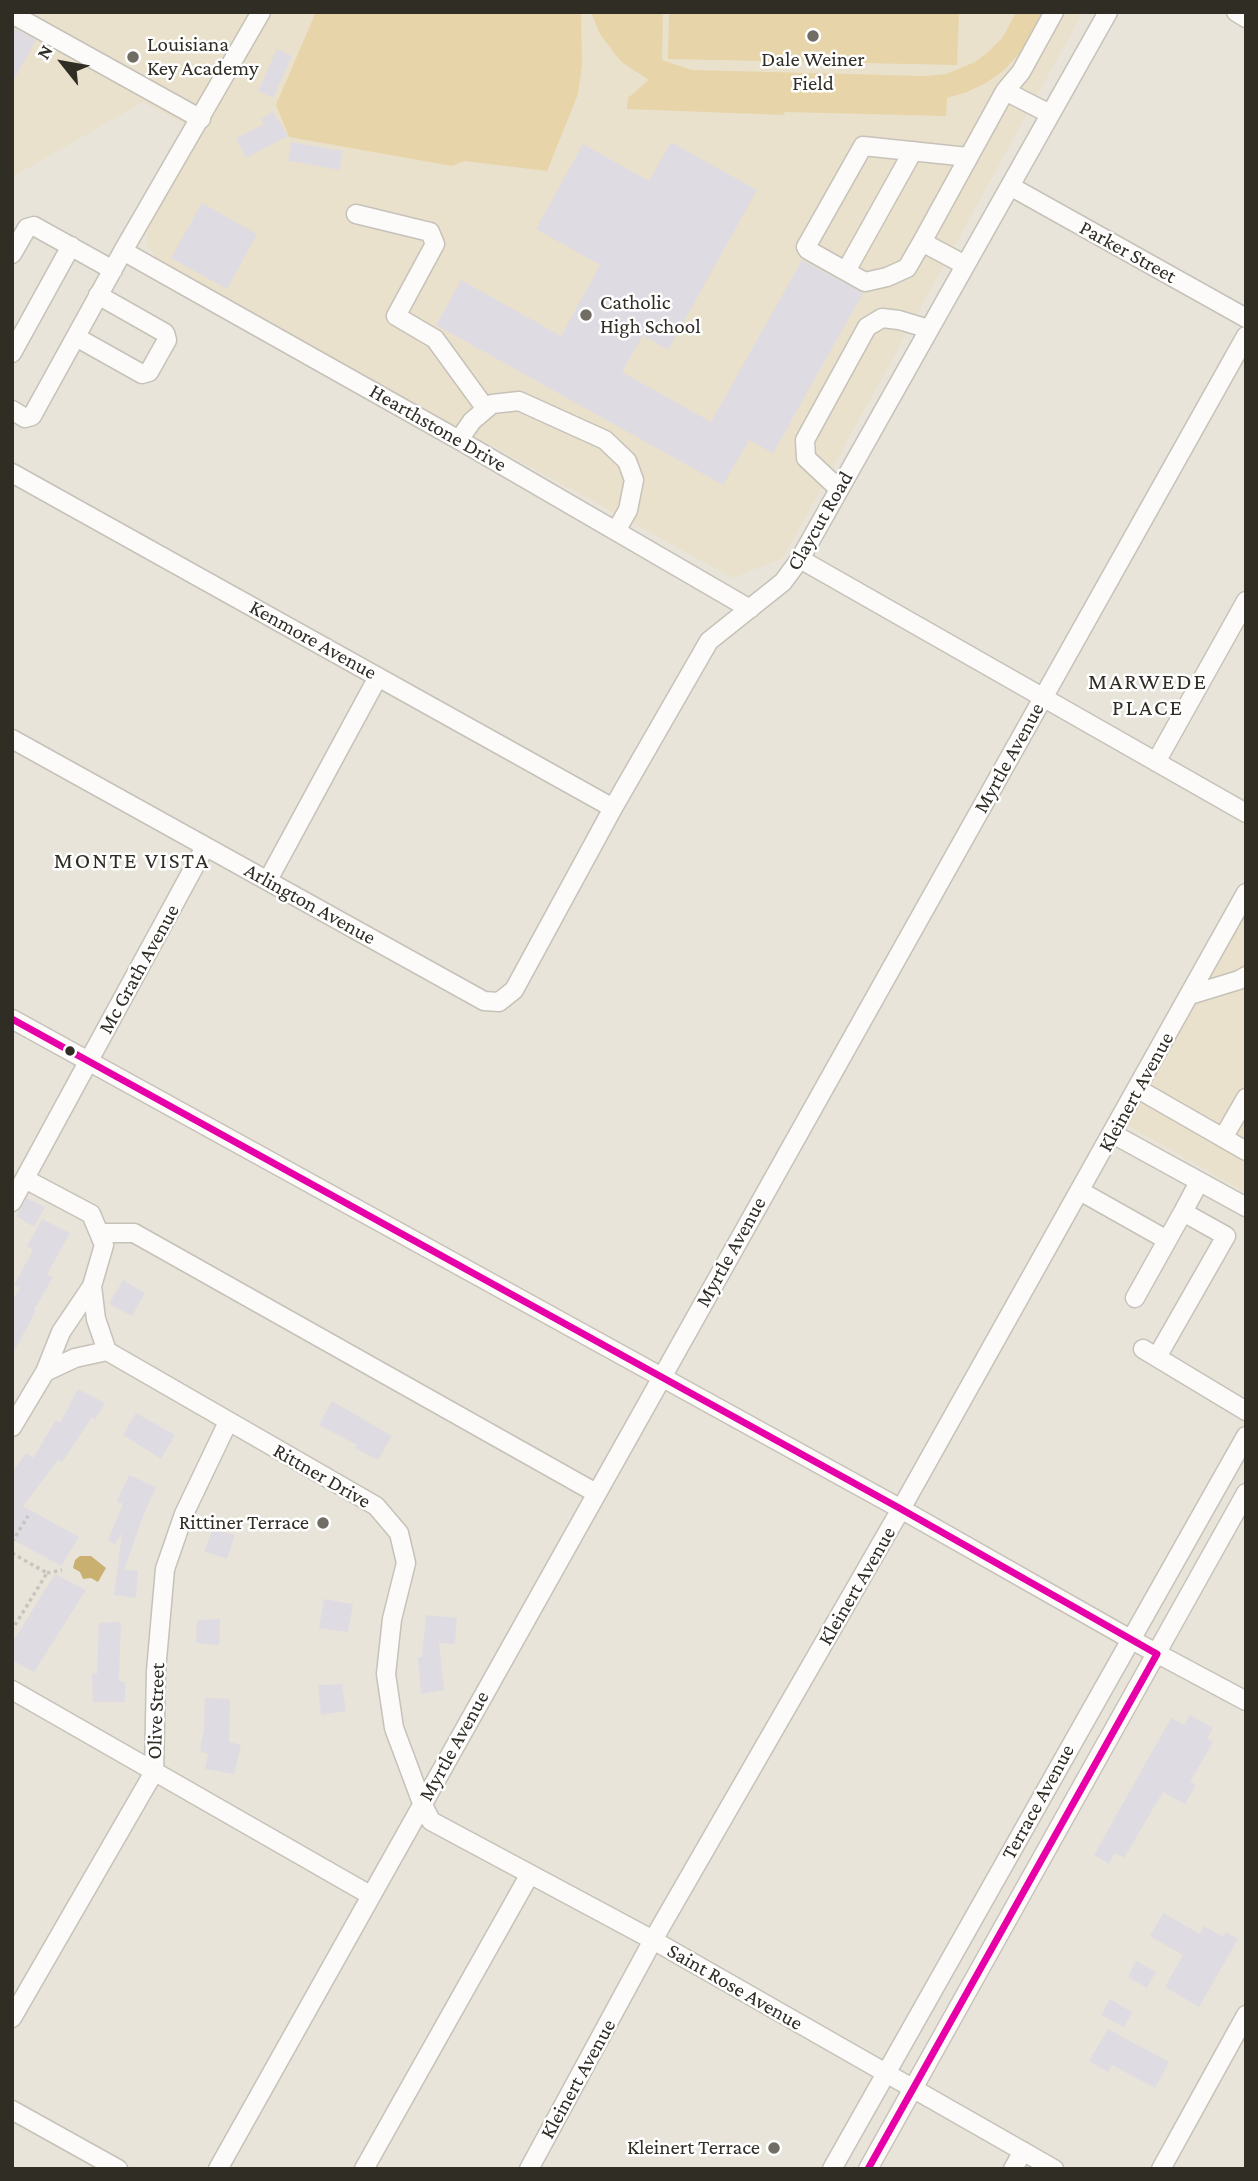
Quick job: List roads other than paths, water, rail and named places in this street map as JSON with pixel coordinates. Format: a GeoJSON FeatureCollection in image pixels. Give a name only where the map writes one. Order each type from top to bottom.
{"type":"FeatureCollection","features":[{"type":"Feature","properties":{"kind":"street"},"geometry":{"type":"LineString","coordinates":[[12,410],[26,418],[32,416],[98,295],[261,12]]}},
{"type":"Feature","properties":{"kind":"street"},"geometry":{"type":"LineString","coordinates":[[968,157],[863,146],[806,247],[864,282],[887,277],[907,268],[1005,91],[1021,72],[1054,12]]}},
{"type":"Feature","properties":{"kind":"street","name":"Claycut Road"},"geometry":{"type":"LineString","coordinates":[[499,1002],[514,990],[613,808],[709,641],[783,582],[800,559],[1108,12]]}},
{"type":"Feature","properties":{"kind":"street"},"geometry":{"type":"LineString","coordinates":[[1236,12],[1246,18]]}},
{"type":"Feature","properties":{"kind":"street"},"geometry":{"type":"LineString","coordinates":[[12,14],[201,119]]}},
{"type":"Feature","properties":{"kind":"street"},"geometry":{"type":"LineString","coordinates":[[1005,91],[1050,114]]}},
{"type":"Feature","properties":{"kind":"street"},"geometry":{"type":"LineString","coordinates":[[846,271],[913,151]]}},
{"type":"Feature","properties":{"kind":"street","name":"Parker Street"},"geometry":{"type":"LineString","coordinates":[[1010,186],[1246,318]]}},
{"type":"Feature","properties":{"kind":"street"},"geometry":{"type":"LineString","coordinates":[[356,214],[430,232],[435,244],[396,316],[435,339],[486,409]]}},
{"type":"Feature","properties":{"kind":"street"},"geometry":{"type":"LineString","coordinates":[[12,254],[27,228],[34,226],[113,270]]}},
{"type":"Feature","properties":{"kind":"street"},"geometry":{"type":"LineString","coordinates":[[922,242],[965,265]]}},
{"type":"Feature","properties":{"kind":"street"},"geometry":{"type":"LineString","coordinates":[[12,353],[71,246]]}},
{"type":"Feature","properties":{"kind":"street","name":"Hearthstone Drive"},"geometry":{"type":"LineString","coordinates":[[123,251],[459,440],[750,609]]}},
{"type":"Feature","properties":{"kind":"street"},"geometry":{"type":"LineString","coordinates":[[76,337],[142,374],[149,372],[167,340],[165,333],[98,295]]}},
{"type":"Feature","properties":{"kind":"street"},"geometry":{"type":"LineString","coordinates":[[839,489],[806,458],[804,440],[867,327],[882,318],[929,329]]}},
{"type":"Feature","properties":{"kind":"street","name":"Myrtle Avenue"},"geometry":{"type":"LineString","coordinates":[[218,2169],[1246,336]]}},
{"type":"Feature","properties":{"kind":"street"},"geometry":{"type":"LineString","coordinates":[[459,440],[472,421],[492,404],[519,401],[605,440],[626,461],[634,480],[628,510],[616,531]]}},
{"type":"Feature","properties":{"kind":"street","name":"Kenmore Avenue"},"geometry":{"type":"LineString","coordinates":[[12,473],[613,808]]}},
{"type":"Feature","properties":{"kind":"street"},"geometry":{"type":"LineString","coordinates":[[800,559],[1246,813]]}},
{"type":"Feature","properties":{"kind":"street"},"geometry":{"type":"LineString","coordinates":[[1156,762],[1246,601]]}},
{"type":"Feature","properties":{"kind":"street"},"geometry":{"type":"LineString","coordinates":[[268,880],[377,677]]}},
{"type":"Feature","properties":{"kind":"street","name":"Arlington Avenue"},"geometry":{"type":"LineString","coordinates":[[12,739],[484,1001],[499,1002]]}},
{"type":"Feature","properties":{"kind":"street","name":"Mc Grath Avenue"},"geometry":{"type":"LineString","coordinates":[[12,1202],[205,847]]}},
{"type":"Feature","properties":{"kind":"street","name":"Kleinert Avenue"},"geometry":{"type":"LineString","coordinates":[[529,2169],[653,1940],[901,1509],[1246,893]]}},
{"type":"Feature","properties":{"kind":"street"},"geometry":{"type":"LineString","coordinates":[[1189,995],[1243,979]]}},
{"type":"Feature","properties":{"kind":"street"},"geometry":{"type":"LineString","coordinates":[[12,1019],[1246,1701]]}},
{"type":"Feature","properties":{"kind":"street"},"geometry":{"type":"LineString","coordinates":[[1138,1089],[1246,1151]]}},
{"type":"Feature","properties":{"kind":"street"},"geometry":{"type":"LineString","coordinates":[[1223,1138],[1246,1098]]}},
{"type":"Feature","properties":{"kind":"street"},"geometry":{"type":"LineString","coordinates":[[1113,1134],[1246,1208]]}},
{"type":"Feature","properties":{"kind":"street"},"geometry":{"type":"LineString","coordinates":[[12,1427],[45,1372],[61,1332],[92,1286],[104,1245],[91,1214],[26,1179]]}},
{"type":"Feature","properties":{"kind":"street"},"geometry":{"type":"LineString","coordinates":[[1135,1298],[1199,1182]]}},
{"type":"Feature","properties":{"kind":"street"},"geometry":{"type":"LineString","coordinates":[[1080,1191],[1167,1240]]}},
{"type":"Feature","properties":{"kind":"street"},"geometry":{"type":"LineString","coordinates":[[1183,1212],[1226,1237],[1150,1353],[1246,1411]]}},
{"type":"Feature","properties":{"kind":"street"},"geometry":{"type":"LineString","coordinates":[[99,1233],[134,1233],[596,1493]]}},
{"type":"Feature","properties":{"kind":"street"},"geometry":{"type":"LineString","coordinates":[[45,1372],[75,1358],[107,1351],[96,1319],[92,1286]]}},
{"type":"Feature","properties":{"kind":"street","name":"Rittner Drive"},"geometry":{"type":"LineString","coordinates":[[107,1351],[376,1506],[398,1533],[406,1563],[392,1619],[386,1674],[394,1728],[422,1803]]}},
{"type":"Feature","properties":{"kind":"street","name":"Olive Street"},"geometry":{"type":"LineString","coordinates":[[12,2018],[154,1772],[156,1671],[165,1569],[184,1514],[228,1422]]}},
{"type":"Feature","properties":{"kind":"street","name":"Terrace Avenue"},"geometry":{"type":"LineString","coordinates":[[832,2169],[1246,1436]]}},
{"type":"Feature","properties":{"kind":"street","name":"Terrace Avenue"},"geometry":{"type":"LineString","coordinates":[[868,2169],[1246,1493]]}},
{"type":"Feature","properties":{"kind":"street"},"geometry":{"type":"LineString","coordinates":[[12,1690],[370,1895]]}},
{"type":"Feature","properties":{"kind":"street","name":"Saint Rose Avenue"},"geometry":{"type":"LineString","coordinates":[[422,1803],[431,1821],[653,1940],[1054,2169]]}},
{"type":"Feature","properties":{"kind":"street"},"geometry":{"type":"LineString","coordinates":[[363,2169],[530,1874]]}},
{"type":"Feature","properties":{"kind":"street"},"geometry":{"type":"LineString","coordinates":[[1161,2169],[1246,2015]]}},
{"type":"Feature","properties":{"kind":"street"},"geometry":{"type":"LineString","coordinates":[[12,2110],[118,2169]]}},
{"type":"Feature","properties":{"kind":"street"},"geometry":{"type":"LineString","coordinates":[[1013,2169],[1023,2151]]}},
{"type":"Feature","properties":{"kind":"place","name":"Dale Weiner Field"},"geometry":{"type":"Point","coordinates":[813,36]}},
{"type":"Feature","properties":{"kind":"place","name":"Louisiana Key Academy"},"geometry":{"type":"Point","coordinates":[133,57]}},
{"type":"Feature","properties":{"kind":"place","name":"Catholic High School"},"geometry":{"type":"Point","coordinates":[586,315]}},
{"type":"Feature","properties":{"kind":"place","name":"Rittiner Terrace"},"geometry":{"type":"Point","coordinates":[323,1523]}},
{"type":"Feature","properties":{"kind":"place","name":"Kleinert Terrace"},"geometry":{"type":"Point","coordinates":[774,2148]}},
{"type":"Feature","properties":{"kind":"district","name":"MARWEDE PLACE"},"geometry":{"type":"Point","coordinates":[1148,695]}},
{"type":"Feature","properties":{"kind":"district","name":"MONTE VISTA"},"geometry":{"type":"Point","coordinates":[132,861]}}]}
